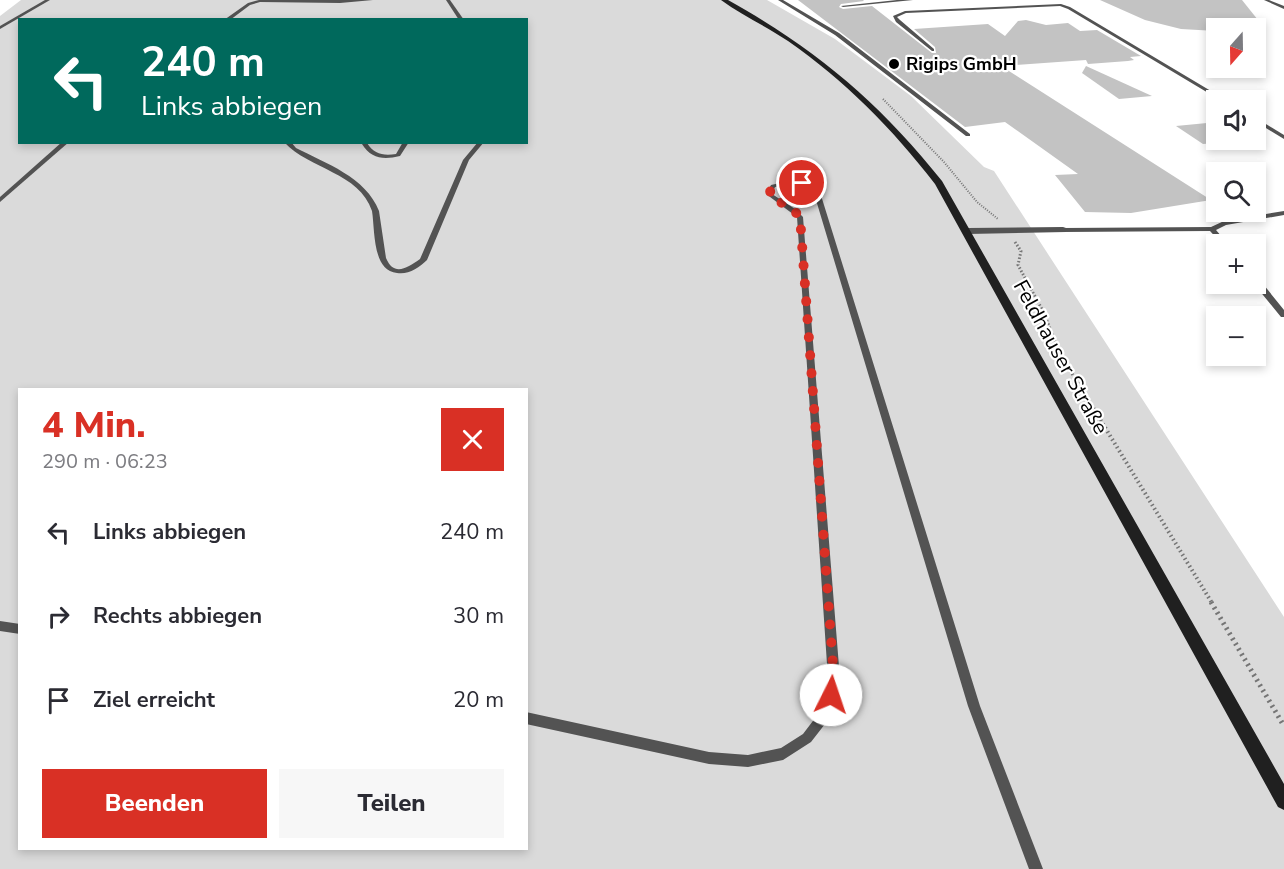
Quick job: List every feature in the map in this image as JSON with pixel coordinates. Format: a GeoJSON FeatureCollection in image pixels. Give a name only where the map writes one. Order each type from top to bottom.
{"type":"FeatureCollection","features":[{"type":"Feature","properties":{"kind":"street","name":"Feldhauser Straße"},"geometry":{"type":"LineString","coordinates":[[724,0],[765,22],[813,54],[864,96],[912,147],[939,183],[968,231],[1284,801]]}},
{"type":"Feature","properties":{"kind":"street"},"geometry":{"type":"LineString","coordinates":[[968,231],[1063,230]]}},
{"type":"Feature","properties":{"kind":"lane"},"geometry":{"type":"LineString","coordinates":[[0,28],[48,0]]}},
{"type":"Feature","properties":{"kind":"lane"},"geometry":{"type":"LineString","coordinates":[[229,18],[249,4],[261,1],[371,0]]}},
{"type":"Feature","properties":{"kind":"lane"},"geometry":{"type":"LineString","coordinates":[[448,0],[461,18]]}},
{"type":"Feature","properties":{"kind":"lane"},"geometry":{"type":"LineString","coordinates":[[780,0],[837,34],[968,135]]}},
{"type":"Feature","properties":{"kind":"lane"},"geometry":{"type":"LineString","coordinates":[[843,6],[911,0]]}},
{"type":"Feature","properties":{"kind":"lane"},"geometry":{"type":"LineString","coordinates":[[1266,0],[1284,8]]}},
{"type":"Feature","properties":{"kind":"lane"},"geometry":{"type":"LineString","coordinates":[[932,50],[895,16],[905,12],[1060,5],[1069,8],[1206,90]]}},
{"type":"Feature","properties":{"kind":"lane"},"geometry":{"type":"LineString","coordinates":[[1266,126],[1284,137]]}},
{"type":"Feature","properties":{"kind":"lane"},"geometry":{"type":"LineString","coordinates":[[0,200],[64,144]]}},
{"type":"Feature","properties":{"kind":"lane"},"geometry":{"type":"LineString","coordinates":[[289,144],[342,175],[365,193],[374,205],[383,263],[390,269],[400,271],[413,269],[423,260],[466,160],[479,144]]}},
{"type":"Feature","properties":{"kind":"lane"},"geometry":{"type":"LineString","coordinates":[[365,144],[370,152],[387,158],[398,155],[405,144]]}},
{"type":"Feature","properties":{"kind":"lane"},"geometry":{"type":"LineString","coordinates":[[528,718],[709,758],[748,761],[783,754],[807,738],[828,711],[834,679],[800,217],[793,208],[769,194],[773,186],[784,182],[802,183],[816,189],[974,706],[1036,869]]}},
{"type":"Feature","properties":{"kind":"lane"},"geometry":{"type":"LineString","coordinates":[[1063,230],[1212,228],[1224,223],[1284,213]]}},
{"type":"Feature","properties":{"kind":"lane"},"geometry":{"type":"LineString","coordinates":[[1212,228],[1217,234]]}},
{"type":"Feature","properties":{"kind":"lane"},"geometry":{"type":"LineString","coordinates":[[1266,293],[1284,315]]}},
{"type":"Feature","properties":{"kind":"lane"},"geometry":{"type":"LineString","coordinates":[[0,626],[18,629]]}},
{"type":"Feature","properties":{"kind":"path"},"geometry":{"type":"LineString","coordinates":[[1044,313],[1060,355],[1118,445],[1284,726]]}},
{"type":"Feature","properties":{"kind":"shaded area"},"geometry":{"type":"Polygon","coordinates":[[[21,0],[767,0],[835,39],[911,96],[984,167],[994,171],[1284,617],[1284,869],[0,869],[0,16],[21,0]]]}},
{"type":"Feature","properties":{"kind":"building"},"geometry":{"type":"Polygon","coordinates":[[[798,0],[863,0],[841,4],[839,7],[843,9],[872,6],[932,53],[936,53],[935,47],[914,29],[988,24],[1005,36],[1018,21],[1026,20],[1046,25],[1068,23],[1080,31],[1097,30],[1141,56],[1130,57],[1134,60],[1128,61],[1088,64],[1086,60],[1001,66],[1206,197],[1206,201],[1131,213],[1085,212],[1055,175],[1078,174],[1005,122],[965,127],[798,0]]]}},
{"type":"Feature","properties":{"kind":"building"},"geometry":{"type":"Polygon","coordinates":[[[1100,0],[1242,0],[1256,18],[1206,18],[1206,30],[1181,29],[1145,20],[1100,0]]]}},
{"type":"Feature","properties":{"kind":"building"},"geometry":{"type":"Polygon","coordinates":[[[1086,66],[1152,96],[1119,99],[1082,73],[1086,66]]]}},
{"type":"Feature","properties":{"kind":"building"},"geometry":{"type":"Polygon","coordinates":[[[1206,123],[1206,144],[1203,144],[1176,126],[1206,123]]]}},
{"type":"Feature","properties":{"kind":"place","name":"Rigips GmbH"},"geometry":{"type":"Point","coordinates":[894,64]}},
{"type":"Feature","properties":{"kind":"route"},"geometry":{"type":"LineString","coordinates":[[802,183],[784,182],[773,186],[769,194],[793,208],[800,217],[834,679],[831,695]]}}]}
